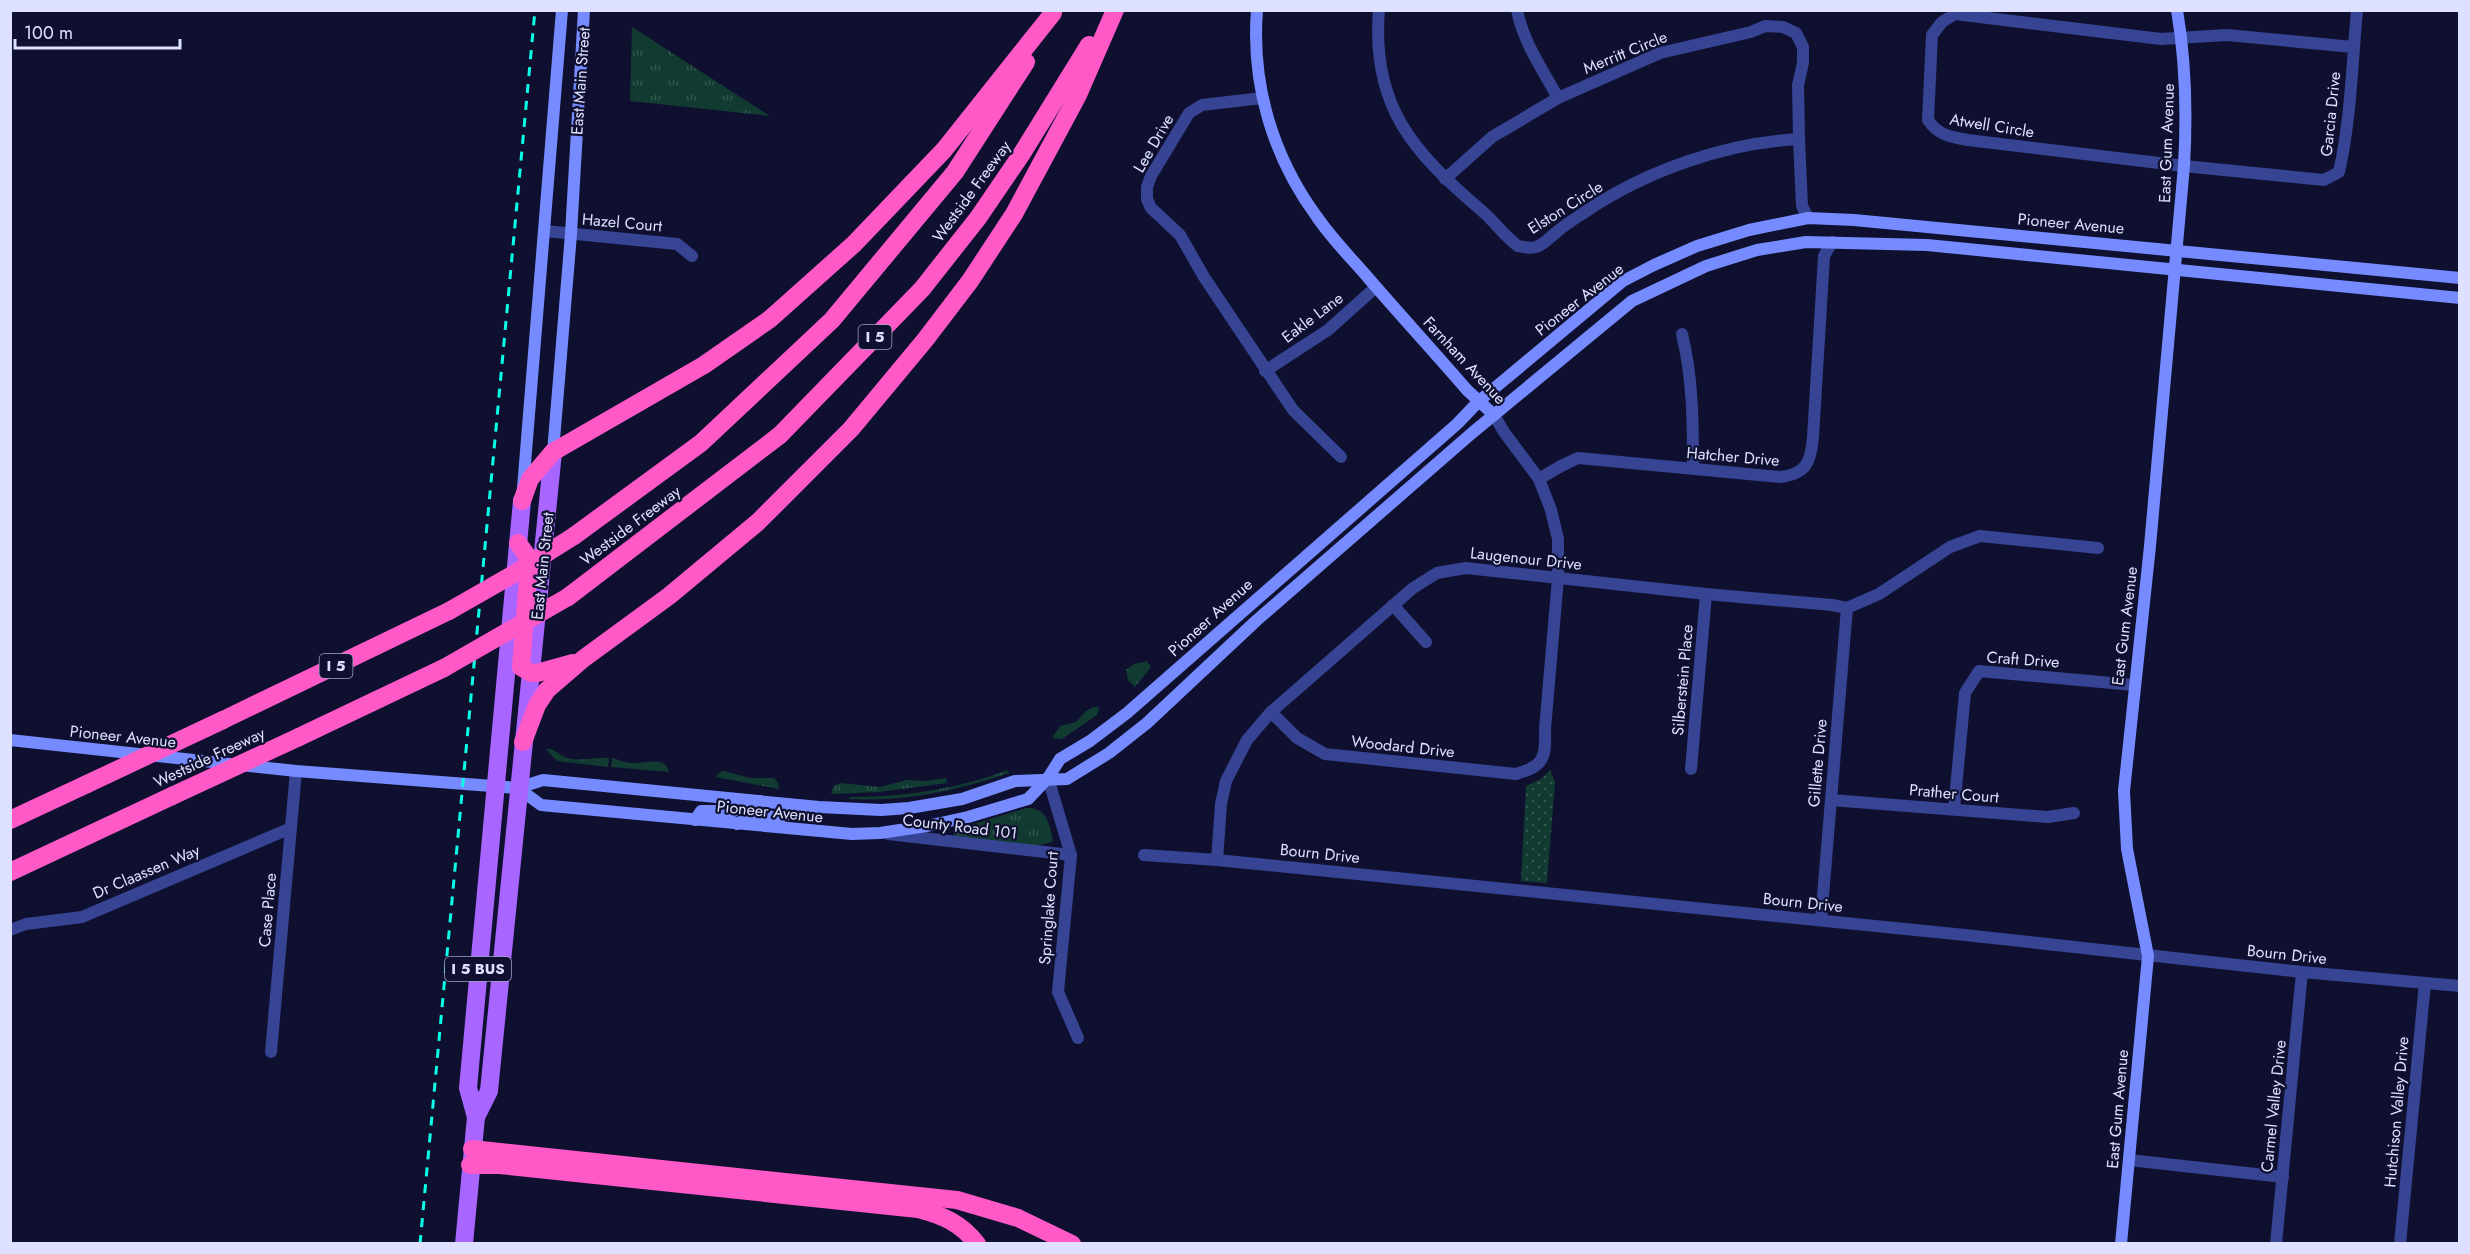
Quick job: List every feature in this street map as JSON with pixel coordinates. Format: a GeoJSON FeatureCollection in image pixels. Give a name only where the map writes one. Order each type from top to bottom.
{"type":"FeatureCollection","features":[{"type":"Feature","properties":{"kind":"highway","name":"Westside Freeway"},"geometry":{"type":"LineString","coordinates":[[10,872],[444,668],[568,597],[780,435],[922,289],[978,218],[1064,89],[1110,10]]}},
{"type":"Feature","properties":{"kind":"highway"},"geometry":{"type":"LineString","coordinates":[[523,742],[542,697],[583,659],[669,596],[758,522],[851,429],[918,349],[970,281],[1014,214],[1078,95],[1115,10]]}},
{"type":"Feature","properties":{"kind":"highway","name":"Westside Freeway"},"geometry":{"type":"LineString","coordinates":[[10,820],[449,611],[512,576],[573,536],[701,443],[832,320],[955,172],[1018,77],[1054,12]]}},
{"type":"Feature","properties":{"kind":"highway"},"geometry":{"type":"LineString","coordinates":[[522,501],[530,479],[553,452],[704,365],[770,319],[855,244],[944,150],[1054,12]]}},
{"type":"Feature","properties":{"kind":"highway"},"geometry":{"type":"LineString","coordinates":[[518,543],[528,557],[529,566],[520,662],[524,670],[531,673],[543,672],[583,659]]}},
{"type":"Feature","properties":{"kind":"highway"},"geometry":{"type":"LineString","coordinates":[[471,1157],[500,1165],[918,1209],[941,1215],[967,1230],[977,1244]]}},
{"type":"Feature","properties":{"kind":"highway"},"geometry":{"type":"LineString","coordinates":[[471,1157],[957,1200],[1018,1218],[1072,1244]]}},
{"type":"Feature","properties":{"kind":"main road","name":"East Main Street"},"geometry":{"type":"LineString","coordinates":[[476,1117],[468,1088],[522,501],[562,10]]}},
{"type":"Feature","properties":{"kind":"main road","name":"East Main Street"},"geometry":{"type":"LineString","coordinates":[[464,1244],[476,1117],[489,1091],[553,452],[571,234],[584,10]]}},
{"type":"Feature","properties":{"kind":"main road","name":"Farnham Avenue"},"geometry":{"type":"LineString","coordinates":[[1257,10],[1257,61],[1262,98],[1273,135],[1293,181],[1318,219],[1376,287],[1467,390],[1494,415]]}},
{"type":"Feature","properties":{"kind":"main road","name":"East Gum Avenue"},"geometry":{"type":"LineString","coordinates":[[2121,1244],[2148,956],[2127,849],[2124,814],[2134,685],[2150,546],[2184,166],[2187,117],[2177,10]]}},
{"type":"Feature","properties":{"kind":"main road","name":"Pioneer Avenue"},"geometry":{"type":"LineString","coordinates":[[518,788],[541,805],[821,832],[880,833],[968,817],[1028,799],[1048,778],[1060,759],[1090,741],[1127,713],[1238,613],[1448,431],[1479,401],[1623,282],[1697,246],[1749,230],[1808,218],[1854,219],[2460,278]]}},
{"type":"Feature","properties":{"kind":"main road","name":"Pioneer Avenue"},"geometry":{"type":"LineString","coordinates":[[10,740],[296,771],[518,788],[543,780],[852,809],[909,807],[962,799],[1016,781],[1067,779],[1109,753],[1170,701],[1257,620],[1494,415],[1632,301],[1663,284],[1706,266],[1757,250],[1806,242],[1927,245],[2460,298]]}},
{"type":"Feature","properties":{"kind":"main road"},"geometry":{"type":"LineString","coordinates":[[1170,701],[1175,686],[1241,627],[1238,613]]}},
{"type":"Feature","properties":{"kind":"main road"},"geometry":{"type":"LineString","coordinates":[[695,820],[701,811],[734,811],[760,801]]}},
{"type":"Feature","properties":{"kind":"main road"},"geometry":{"type":"LineString","coordinates":[[737,824],[751,816],[783,817],[788,815],[796,805]]}},
{"type":"Feature","properties":{"kind":"main road"},"geometry":{"type":"LineString","coordinates":[[478,973],[484,1000],[481,1028],[493,1041]]}},
{"type":"Feature","properties":{"kind":"street","name":"Elston Circle"},"geometry":{"type":"LineString","coordinates":[[1379,10],[1378,48],[1385,89],[1393,109],[1425,159],[1518,246],[1534,248],[1592,207],[1646,178],[1697,159],[1773,141],[1798,139]]}},
{"type":"Feature","properties":{"kind":"street"},"geometry":{"type":"LineString","coordinates":[[1517,10],[1530,46],[1558,98]]}},
{"type":"Feature","properties":{"kind":"street","name":"Garcia Drive"},"geometry":{"type":"LineString","coordinates":[[2184,166],[2324,180],[2339,172],[2344,151],[2356,10]]}},
{"type":"Feature","properties":{"kind":"street","name":"Atwell Circle"},"geometry":{"type":"LineString","coordinates":[[2181,38],[2161,39],[1954,14],[1942,22],[1932,35],[1928,120],[1936,131],[1950,138],[2184,166]]}},
{"type":"Feature","properties":{"kind":"street","name":"Merritt Circle"},"geometry":{"type":"LineString","coordinates":[[1445,179],[1492,137],[1558,98],[1660,53],[1751,32],[1765,26],[1782,27],[1796,33],[1803,47],[1803,63],[1798,85],[1798,139],[1802,206],[1808,218]]}},
{"type":"Feature","properties":{"kind":"street"},"geometry":{"type":"LineString","coordinates":[[2181,38],[2227,35],[2353,47]]}},
{"type":"Feature","properties":{"kind":"street","name":"Lee Drive"},"geometry":{"type":"LineString","coordinates":[[1262,98],[1202,105],[1189,113],[1147,187],[1147,199],[1151,208],[1180,235],[1265,371],[1293,410],[1341,457]]}},
{"type":"Feature","properties":{"kind":"street","name":"Hazel Court"},"geometry":{"type":"LineString","coordinates":[[545,231],[676,244],[692,255]]}},
{"type":"Feature","properties":{"kind":"street","name":"Hatcher Drive"},"geometry":{"type":"LineString","coordinates":[[1539,479],[1561,465],[1578,458],[1780,477],[1792,476],[1805,467],[1811,455],[1812,446],[1824,256],[1832,242]]}},
{"type":"Feature","properties":{"kind":"street","name":"Eakle Lane"},"geometry":{"type":"LineString","coordinates":[[1265,371],[1328,330],[1376,287]]}},
{"type":"Feature","properties":{"kind":"street"},"geometry":{"type":"LineString","coordinates":[[1683,334],[1691,380],[1693,469]]}},
{"type":"Feature","properties":{"kind":"street","name":"Farnham Avenue"},"geometry":{"type":"LineString","coordinates":[[1494,415],[1539,479],[1556,524],[1559,548],[1558,578],[1545,729],[1546,747],[1542,761]]}},
{"type":"Feature","properties":{"kind":"street"},"geometry":{"type":"LineString","coordinates":[[1847,608],[1879,594],[1950,547],[1980,536],[2098,548]]}},
{"type":"Feature","properties":{"kind":"street","name":"Laugenour Drive"},"geometry":{"type":"LineString","coordinates":[[1217,860],[1221,804],[1226,780],[1247,740],[1271,712],[1393,605],[1425,579],[1446,570],[1466,568],[1847,608]]}},
{"type":"Feature","properties":{"kind":"street","name":"Silberstein Place"},"geometry":{"type":"LineString","coordinates":[[1691,769],[1706,594]]}},
{"type":"Feature","properties":{"kind":"street"},"geometry":{"type":"LineString","coordinates":[[1393,605],[1426,642]]}},
{"type":"Feature","properties":{"kind":"street","name":"Gillette Drive"},"geometry":{"type":"LineString","coordinates":[[1821,920],[1847,608]]}},
{"type":"Feature","properties":{"kind":"street","name":"Craft Drive"},"geometry":{"type":"LineString","coordinates":[[1954,809],[1965,693],[1979,671],[2134,685]]}},
{"type":"Feature","properties":{"kind":"street","name":"Woodard Drive"},"geometry":{"type":"LineString","coordinates":[[1271,712],[1291,733],[1310,747],[1334,755],[1516,774],[1532,770],[1542,761]]}},
{"type":"Feature","properties":{"kind":"street","name":"Case Place"},"geometry":{"type":"LineString","coordinates":[[271,1052],[296,771]]}},
{"type":"Feature","properties":{"kind":"street","name":"Springlake Court"},"geometry":{"type":"LineString","coordinates":[[1048,778],[1071,855],[1058,992],[1078,1038]]}},
{"type":"Feature","properties":{"kind":"street","name":"Prather Court"},"geometry":{"type":"LineString","coordinates":[[1831,800],[2048,817],[2074,813]]}},
{"type":"Feature","properties":{"kind":"street","name":"Dr Claassen Way"},"geometry":{"type":"LineString","coordinates":[[10,930],[26,924],[82,916],[291,828]]}},
{"type":"Feature","properties":{"kind":"street","name":"County Road 101"},"geometry":{"type":"LineString","coordinates":[[880,833],[1071,855]]}},
{"type":"Feature","properties":{"kind":"street","name":"Bourn Drive"},"geometry":{"type":"LineString","coordinates":[[1144,855],[1217,860],[1821,920],[2302,972],[2460,986]]}},
{"type":"Feature","properties":{"kind":"street","name":"Carmel Valley Drive"},"geometry":{"type":"LineString","coordinates":[[2276,1244],[2302,972]]}},
{"type":"Feature","properties":{"kind":"street","name":"Hutchison Valley Drive"},"geometry":{"type":"LineString","coordinates":[[2400,1244],[2425,983]]}},
{"type":"Feature","properties":{"kind":"street"},"geometry":{"type":"LineString","coordinates":[[2129,1160],[2283,1177]]}},
{"type":"Feature","properties":{"kind":"green space"},"geometry":{"type":"Polygon","coordinates":[[[632,27],[770,116],[630,101],[632,27]]]}},
{"type":"Feature","properties":{"kind":"green space"},"geometry":{"type":"Polygon","coordinates":[[[1147,661],[1151,667],[1135,687],[1128,680],[1126,670],[1134,664],[1147,661]]]}},
{"type":"Feature","properties":{"kind":"green space"},"geometry":{"type":"Polygon","coordinates":[[[1093,707],[1099,707],[1097,715],[1062,739],[1052,738],[1060,726],[1076,722],[1093,707]]]}},
{"type":"Feature","properties":{"kind":"green space"},"geometry":{"type":"Polygon","coordinates":[[[546,749],[573,759],[609,758],[608,767],[557,761],[546,749]]]}},
{"type":"Feature","properties":{"kind":"green space"},"geometry":{"type":"Polygon","coordinates":[[[612,758],[630,763],[660,762],[667,767],[669,772],[611,767],[612,758]]]}},
{"type":"Feature","properties":{"kind":"green space"},"geometry":{"type":"Polygon","coordinates":[[[1008,770],[1009,773],[987,780],[929,794],[889,799],[849,799],[850,797],[930,791],[989,777],[1008,770]]]}},
{"type":"Feature","properties":{"kind":"green space"},"geometry":{"type":"Polygon","coordinates":[[[1550,770],[1555,782],[1547,883],[1521,881],[1526,786],[1541,779],[1550,770]]]}},
{"type":"Feature","properties":{"kind":"green space"},"geometry":{"type":"Polygon","coordinates":[[[724,771],[750,778],[774,778],[779,789],[716,777],[724,771]]]}},
{"type":"Feature","properties":{"kind":"green space"},"geometry":{"type":"Polygon","coordinates":[[[946,778],[947,783],[880,792],[831,794],[834,786],[840,783],[880,787],[907,780],[926,781],[946,778]]]}},
{"type":"Feature","properties":{"kind":"green space"},"geometry":{"type":"Polygon","coordinates":[[[1026,808],[1033,808],[1043,813],[1052,834],[1052,842],[1037,846],[954,836],[953,832],[957,829],[1026,808]]]}},
{"type":"Feature","properties":{"kind":"railway"},"geometry":{"type":"LineString","coordinates":[[420,1244],[535,10]]}}]}
